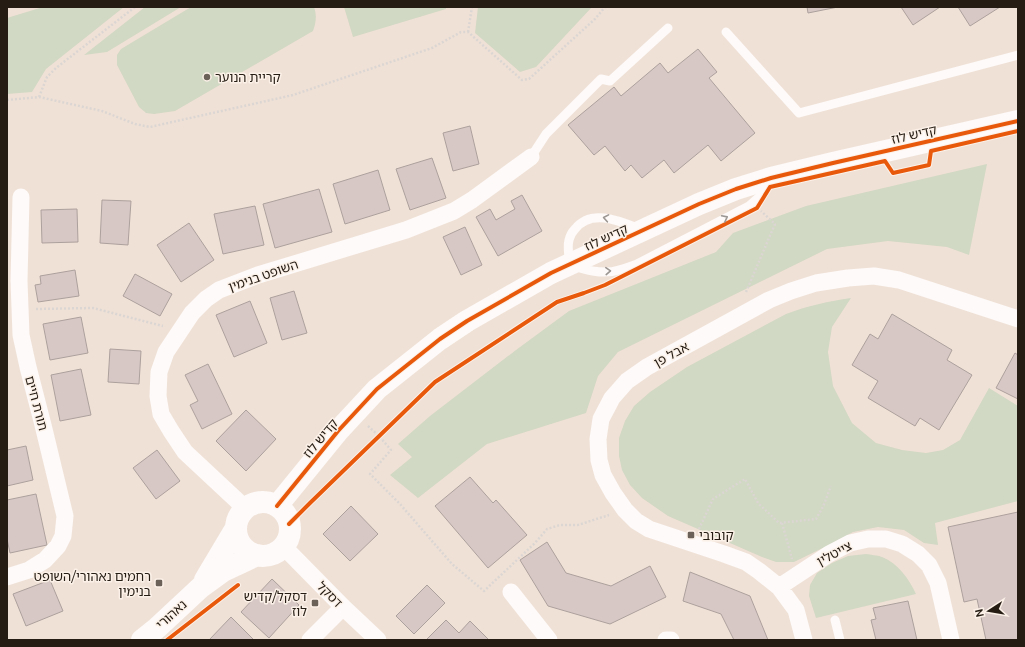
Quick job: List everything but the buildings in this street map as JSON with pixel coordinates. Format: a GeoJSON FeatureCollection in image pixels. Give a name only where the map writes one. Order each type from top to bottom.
{"type":"FeatureCollection","features":[{"type":"Feature","properties":{"kind":"street","name":"קדיש לוז"},"geometry":{"type":"LineString","coordinates":[[277,506],[338,431],[377,389],[440,338],[466,321],[551,273],[700,204],[729,192],[771,178],[1018,122]]}},
{"type":"Feature","properties":{"kind":"street","name":"השופט בנימין"},"geometry":{"type":"LineString","coordinates":[[245,508],[185,452],[161,414],[158,396],[159,372],[166,352],[192,313],[206,299],[219,290],[258,275],[406,230],[454,211],[472,200],[531,157]]}},
{"type":"Feature","properties":{"kind":"street","name":"תורת חיים"},"geometry":{"type":"LineString","coordinates":[[7,577],[29,570],[45,560],[58,546],[63,536],[65,516],[21,335],[18,281],[21,197]]}},
{"type":"Feature","properties":{"kind":"street","name":"אבל פן"},"geometry":{"type":"LineString","coordinates":[[779,587],[746,562],[649,529],[636,522],[625,510],[603,475],[599,460],[598,439],[601,420],[612,398],[627,380],[647,367],[769,300],[816,283],[848,278],[874,276],[898,280],[1018,319]]}},
{"type":"Feature","properties":{"kind":"street"},"geometry":{"type":"LineString","coordinates":[[201,587],[223,571],[257,555],[272,554],[283,546],[289,532],[289,524],[287,517],[282,511],[271,503],[257,502],[251,504],[240,514],[237,521],[237,536],[240,542],[244,548],[257,555]]}},
{"type":"Feature","properties":{"kind":"street"},"geometry":{"type":"LineString","coordinates":[[201,587],[236,528]]}},
{"type":"Feature","properties":{"kind":"street","name":"צייטלין"},"geometry":{"type":"LineString","coordinates":[[779,587],[829,554],[850,543],[868,539],[886,539],[902,544],[918,554],[929,565],[938,583],[951,640]]}},
{"type":"Feature","properties":{"kind":"street","name":"דסקל"},"geometry":{"type":"LineString","coordinates":[[283,546],[378,640]]}},
{"type":"Feature","properties":{"kind":"street","name":"נאהורי"},"geometry":{"type":"LineString","coordinates":[[142,640],[201,587]]}},
{"type":"Feature","properties":{"kind":"street"},"geometry":{"type":"LineString","coordinates":[[779,587],[796,610],[804,640]]}},
{"type":"Feature","properties":{"kind":"street"},"geometry":{"type":"LineString","coordinates":[[511,592],[549,640]]}},
{"type":"Feature","properties":{"kind":"street"},"geometry":{"type":"LineString","coordinates":[[310,640],[343,607]]}},
{"type":"Feature","properties":{"kind":"street"},"geometry":{"type":"LineString","coordinates":[[666,640],[671,640]]}},
{"type":"Feature","properties":{"kind":"lane"},"geometry":{"type":"LineString","coordinates":[[531,157],[546,134],[601,79],[610,82],[668,28]]}},
{"type":"Feature","properties":{"kind":"lane"},"geometry":{"type":"LineString","coordinates":[[726,32],[799,113],[1018,55]]}},
{"type":"Feature","properties":{"kind":"lane"},"geometry":{"type":"LineString","coordinates":[[643,230],[617,220],[603,217],[587,219],[578,224],[569,239],[568,247],[570,265],[593,271],[606,272],[637,264],[749,206],[759,196],[771,178]]}},
{"type":"Feature","properties":{"kind":"lane"},"geometry":{"type":"LineString","coordinates":[[836,620],[840,640]]}},
{"type":"Feature","properties":{"kind":"path"},"geometry":{"type":"LineString","coordinates":[[39,98],[47,77],[56,68],[135,7]]}},
{"type":"Feature","properties":{"kind":"path"},"geometry":{"type":"LineString","coordinates":[[468,32],[472,7]]}},
{"type":"Feature","properties":{"kind":"path"},"geometry":{"type":"LineString","coordinates":[[7,100],[39,98],[102,112],[135,124],[150,127],[293,95],[432,48],[461,32],[468,32],[522,80],[529,78],[595,19],[606,7]]}},
{"type":"Feature","properties":{"kind":"path"},"geometry":{"type":"LineString","coordinates":[[735,318],[775,224],[757,208]]}},
{"type":"Feature","properties":{"kind":"path"},"geometry":{"type":"LineString","coordinates":[[20,309],[93,308],[180,330]]}},
{"type":"Feature","properties":{"kind":"path"},"geometry":{"type":"LineString","coordinates":[[355,413],[391,450],[370,474],[400,504],[452,564],[484,591],[547,529],[560,526],[578,525],[625,510]]}},
{"type":"Feature","properties":{"kind":"path"},"geometry":{"type":"LineString","coordinates":[[373,442],[385,431]]}},
{"type":"Feature","properties":{"kind":"path"},"geometry":{"type":"LineString","coordinates":[[692,544],[713,499],[745,479],[758,503],[780,523],[816,519],[823,507],[831,486]]}},
{"type":"Feature","properties":{"kind":"path"},"geometry":{"type":"LineString","coordinates":[[782,523],[797,575]]}},
{"type":"Feature","properties":{"kind":"green space"},"geometry":{"type":"Polygon","coordinates":[[[43,7],[124,7],[46,69],[32,92],[7,94],[7,18],[43,7]]]}},
{"type":"Feature","properties":{"kind":"green space"},"geometry":{"type":"Polygon","coordinates":[[[145,7],[181,7],[107,52],[84,55],[145,7]]]}},
{"type":"Feature","properties":{"kind":"green space"},"geometry":{"type":"Polygon","coordinates":[[[191,7],[314,7],[316,13],[313,31],[175,111],[154,114],[146,113],[139,107],[117,65],[117,55],[121,49],[191,7]]]}},
{"type":"Feature","properties":{"kind":"green space"},"geometry":{"type":"Polygon","coordinates":[[[344,7],[446,7],[446,9],[353,37],[344,7]]]}},
{"type":"Feature","properties":{"kind":"green space"},"geometry":{"type":"Polygon","coordinates":[[[478,7],[592,7],[536,67],[520,72],[475,33],[478,7]]]}},
{"type":"Feature","properties":{"kind":"green space"},"geometry":{"type":"Polygon","coordinates":[[[987,164],[969,255],[947,247],[888,241],[827,249],[618,352],[598,376],[586,413],[487,444],[418,498],[390,475],[412,457],[398,444],[430,416],[569,311],[716,252],[733,233],[806,206],[987,164]]]}},
{"type":"Feature","properties":{"kind":"green space"},"geometry":{"type":"Polygon","coordinates":[[[851,298],[832,327],[828,352],[833,386],[852,423],[876,443],[902,450],[926,453],[943,450],[960,440],[989,388],[1018,406],[1018,501],[935,523],[938,545],[924,543],[904,530],[878,527],[853,532],[794,562],[776,562],[668,516],[642,498],[630,485],[622,470],[619,456],[619,438],[625,421],[634,406],[650,392],[687,367],[786,314],[818,304],[851,298]]]}},
{"type":"Feature","properties":{"kind":"green space"},"geometry":{"type":"Polygon","coordinates":[[[866,554],[880,556],[898,567],[916,594],[816,618],[809,596],[810,585],[817,573],[832,563],[848,556],[866,554]]]}},
{"type":"Feature","properties":{"kind":"cycle path"},"geometry":{"type":"LineString","coordinates":[[277,506],[338,431],[377,389],[440,339],[467,321],[551,273],[699,204],[736,189],[771,178],[833,163],[1018,121]]}},
{"type":"Feature","properties":{"kind":"cycle path"},"geometry":{"type":"LineString","coordinates":[[289,524],[435,382],[557,302],[605,285],[757,208],[770,187],[885,161],[893,173],[929,165],[931,151],[1018,131]]}},
{"type":"Feature","properties":{"kind":"cycle path"},"geometry":{"type":"LineString","coordinates":[[167,640],[238,585]]}},
{"type":"Feature","properties":{"kind":"place","name":"קריית הנוער"},"geometry":{"type":"Point","coordinates":[207,77]}},
{"type":"Feature","properties":{"kind":"place","name":"קובובי"},"geometry":{"type":"Point","coordinates":[691,535]}},
{"type":"Feature","properties":{"kind":"place","name":"רחמים נאהורי/השופט בנימין"},"geometry":{"type":"Point","coordinates":[159,583]}},
{"type":"Feature","properties":{"kind":"place","name":"דסקל/קדיש לוז"},"geometry":{"type":"Point","coordinates":[315,603]}}]}
